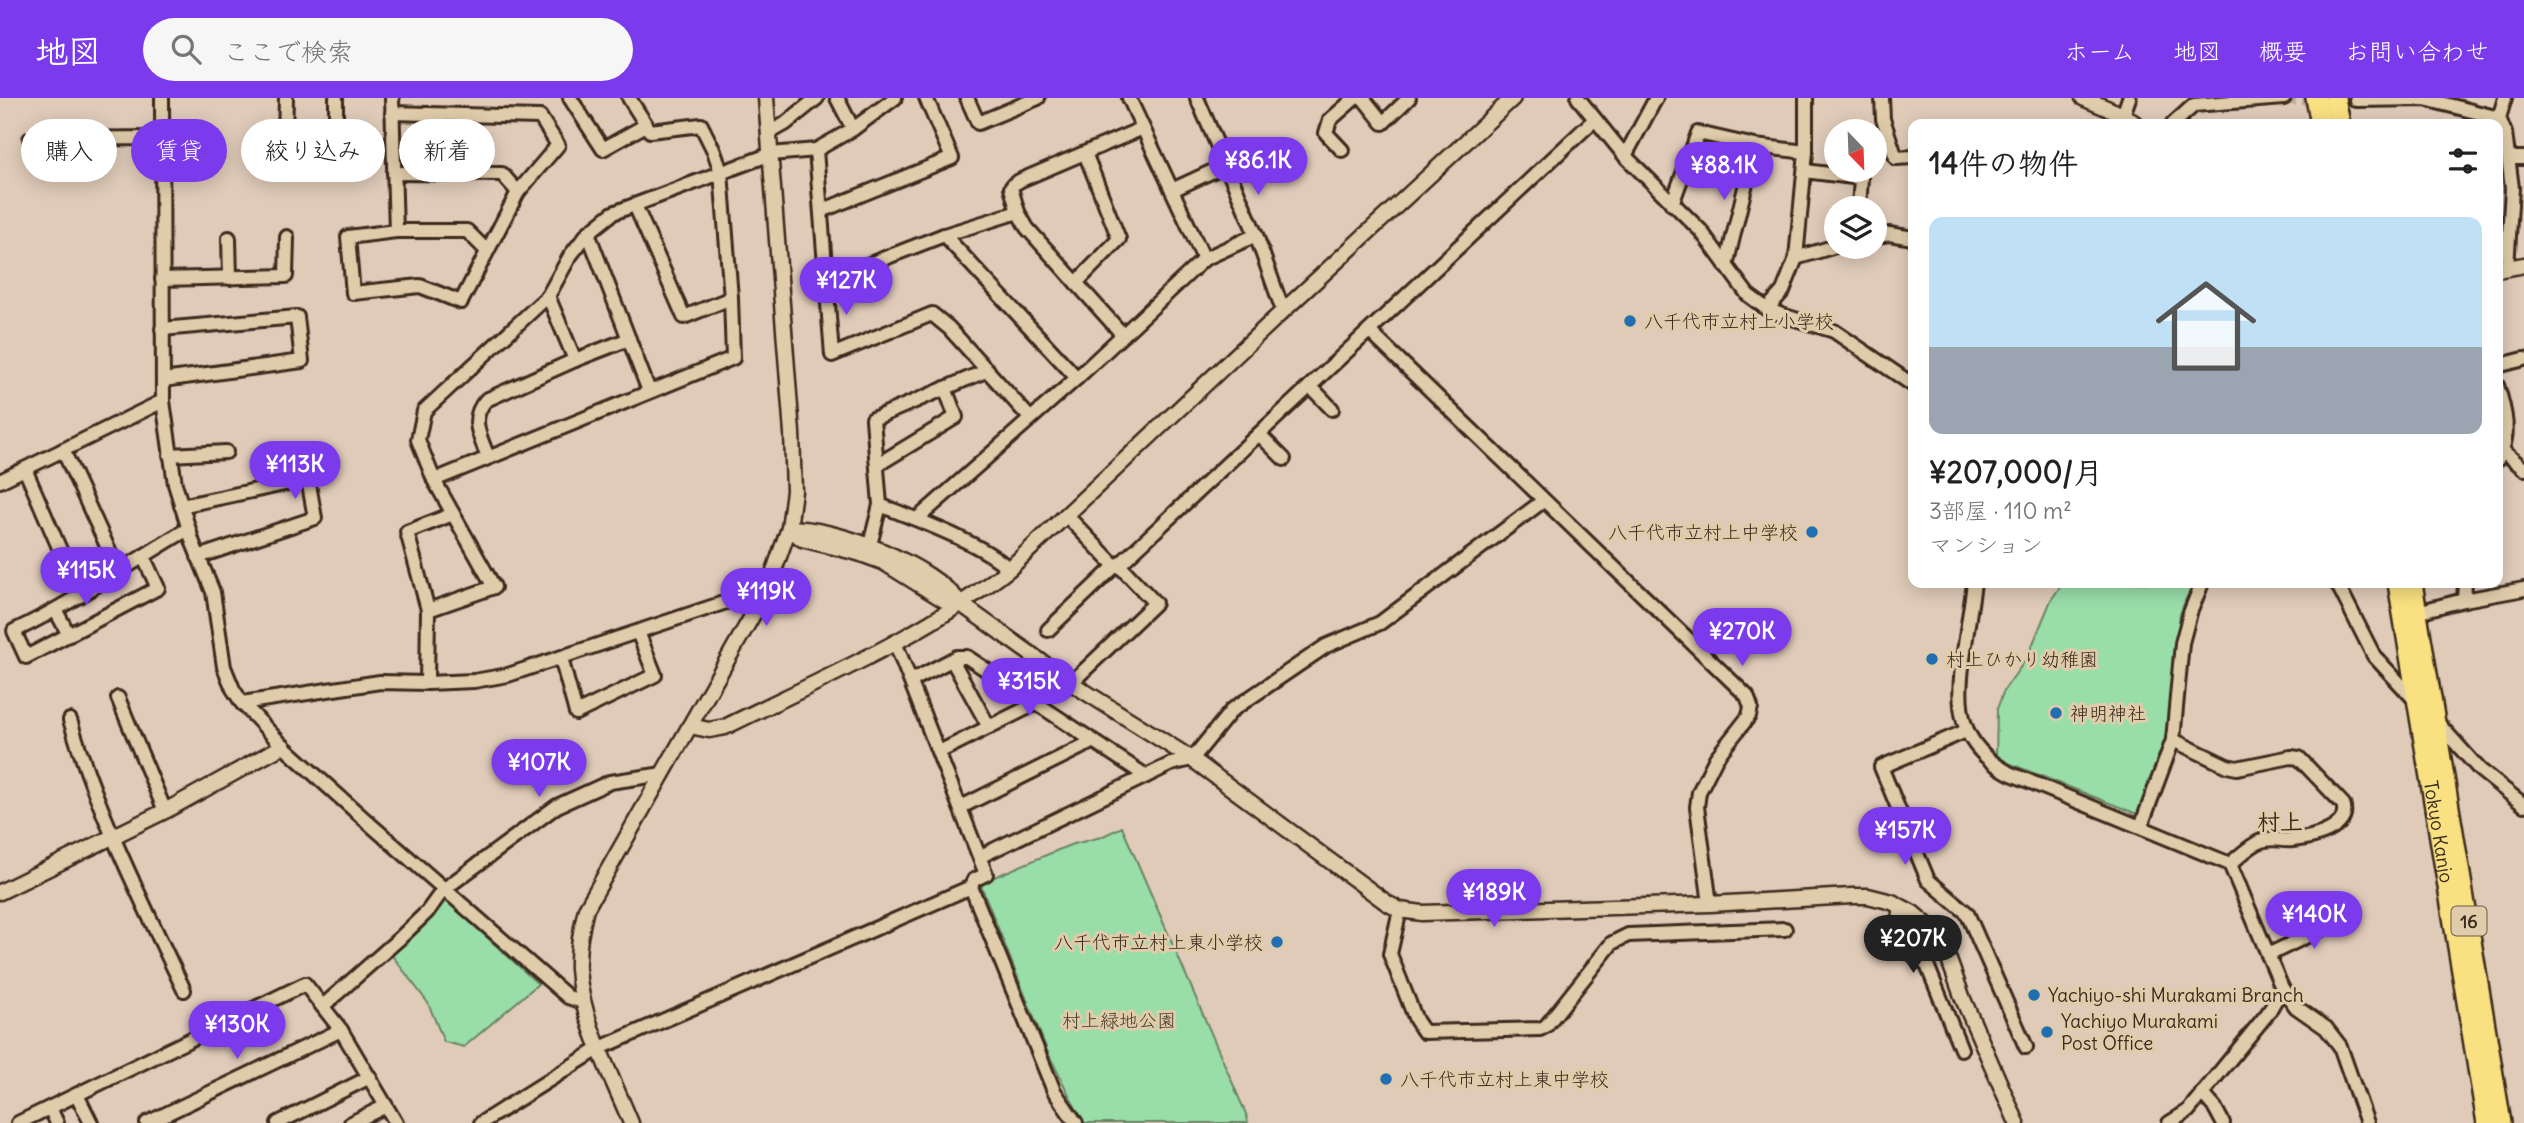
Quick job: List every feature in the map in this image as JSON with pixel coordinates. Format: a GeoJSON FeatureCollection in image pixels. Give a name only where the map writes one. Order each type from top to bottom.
{"type":"FeatureCollection","features":[{"type":"Feature","properties":{"kind":"highway"},"geometry":{"type":"LineString","coordinates":[[2316,98],[2320,119]]}},
{"type":"Feature","properties":{"kind":"highway"},"geometry":{"type":"LineString","coordinates":[[2335,98],[2339,119]]}},
{"type":"Feature","properties":{"kind":"highway","name":"Tokyo Kanjo"},"geometry":{"type":"LineString","coordinates":[[2399,588],[2487,1123]]}},
{"type":"Feature","properties":{"kind":"highway","name":"Tokyo Kanjo"},"geometry":{"type":"LineString","coordinates":[[2413,588],[2501,1123]]}},
{"type":"Feature","properties":{"kind":"street"},"geometry":{"type":"LineString","coordinates":[[162,98],[162,119]]}},
{"type":"Feature","properties":{"kind":"street"},"geometry":{"type":"LineString","coordinates":[[286,98],[285,136],[336,136],[336,98]]}},
{"type":"Feature","properties":{"kind":"street"},"geometry":{"type":"LineString","coordinates":[[392,98],[396,231]]}},
{"type":"Feature","properties":{"kind":"street"},"geometry":{"type":"LineString","coordinates":[[570,98],[603,149],[646,125]]}},
{"type":"Feature","properties":{"kind":"street"},"geometry":{"type":"LineString","coordinates":[[434,480],[733,358],[721,172],[714,151],[701,125],[650,131],[629,98]]}},
{"type":"Feature","properties":{"kind":"street"},"geometry":{"type":"LineString","coordinates":[[631,1123],[583,1002],[578,969],[579,940],[586,909],[768,588],[789,528],[794,491],[792,433],[766,98]]}},
{"type":"Feature","properties":{"kind":"street"},"geometry":{"type":"LineString","coordinates":[[769,132],[785,124],[817,98]]}},
{"type":"Feature","properties":{"kind":"street"},"geometry":{"type":"LineString","coordinates":[[837,98],[853,130]]}},
{"type":"Feature","properties":{"kind":"street"},"geometry":{"type":"LineString","coordinates":[[428,610],[494,587],[434,480],[418,440],[424,411],[548,296],[570,256],[588,233],[613,213],[771,154],[816,149],[853,130],[895,98]]}},
{"type":"Feature","properties":{"kind":"street"},"geometry":{"type":"LineString","coordinates":[[821,211],[952,158],[926,98]]}},
{"type":"Feature","properties":{"kind":"street"},"geometry":{"type":"LineString","coordinates":[[967,98],[978,123],[1038,98]]}},
{"type":"Feature","properties":{"kind":"street"},"geometry":{"type":"LineString","coordinates":[[1129,98],[1204,259]]}},
{"type":"Feature","properties":{"kind":"street"},"geometry":{"type":"LineString","coordinates":[[1197,98],[1256,235],[1283,311]]}},
{"type":"Feature","properties":{"kind":"street"},"geometry":{"type":"LineString","coordinates":[[1342,150],[1326,133],[1330,120],[1354,98]]}},
{"type":"Feature","properties":{"kind":"street"},"geometry":{"type":"LineString","coordinates":[[1363,98],[1383,122],[1409,98]]}},
{"type":"Feature","properties":{"kind":"street"},"geometry":{"type":"LineString","coordinates":[[690,726],[709,730],[725,727],[895,642],[961,604],[1009,569],[1513,98]]}},
{"type":"Feature","properties":{"kind":"street"},"geometry":{"type":"LineString","coordinates":[[1578,98],[1625,156],[1701,231],[1748,295],[1767,309],[1833,331],[1908,382]]}},
{"type":"Feature","properties":{"kind":"street"},"geometry":{"type":"LineString","coordinates":[[1625,156],[1656,98]]}},
{"type":"Feature","properties":{"kind":"street"},"geometry":{"type":"LineString","coordinates":[[1767,309],[1783,290],[1796,258],[1805,171],[1806,98]]}},
{"type":"Feature","properties":{"kind":"street"},"geometry":{"type":"LineString","coordinates":[[1882,98],[1883,119],[1896,158],[1908,157]]}},
{"type":"Feature","properties":{"kind":"street"},"geometry":{"type":"LineString","coordinates":[[2083,98],[2130,119]]}},
{"type":"Feature","properties":{"kind":"street"},"geometry":{"type":"LineString","coordinates":[[2123,114],[2129,98]]}},
{"type":"Feature","properties":{"kind":"street"},"geometry":{"type":"LineString","coordinates":[[2178,119],[2194,104],[2284,98]]}},
{"type":"Feature","properties":{"kind":"street"},"geometry":{"type":"LineString","coordinates":[[2356,100],[2425,99],[2499,118],[2505,98]]}},
{"type":"Feature","properties":{"kind":"street"},"geometry":{"type":"LineString","coordinates":[[392,114],[540,117],[558,145],[518,192],[461,302],[420,286],[353,293],[348,237],[396,231],[467,231],[487,251]]}},
{"type":"Feature","properties":{"kind":"street"},"geometry":{"type":"LineString","coordinates":[[1071,683],[1154,603],[1119,565],[1594,120]]}},
{"type":"Feature","properties":{"kind":"street"},"geometry":{"type":"LineString","coordinates":[[1123,335],[1033,236],[1018,212],[1012,188],[1014,184],[1143,128]]}},
{"type":"Feature","properties":{"kind":"street"},"geometry":{"type":"LineString","coordinates":[[2503,128],[2510,158],[2512,188],[2503,261]]}},
{"type":"Feature","properties":{"kind":"street"},"geometry":{"type":"LineString","coordinates":[[1672,204],[1698,133],[1755,146],[1806,152]]}},
{"type":"Feature","properties":{"kind":"street"},"geometry":{"type":"LineString","coordinates":[[1726,266],[1755,146]]}},
{"type":"Feature","properties":{"kind":"street"},"geometry":{"type":"LineString","coordinates":[[816,149],[832,355],[932,314],[949,328],[1030,418]]}},
{"type":"Feature","properties":{"kind":"street"},"geometry":{"type":"LineString","coordinates":[[1076,284],[1119,239],[1085,153]]}},
{"type":"Feature","properties":{"kind":"street"},"geometry":{"type":"LineString","coordinates":[[2510,158],[2524,158]]}},
{"type":"Feature","properties":{"kind":"street"},"geometry":{"type":"LineString","coordinates":[[1172,190],[1226,165]]}},
{"type":"Feature","properties":{"kind":"street"},"geometry":{"type":"LineString","coordinates":[[1805,171],[1861,178],[1860,196]]}},
{"type":"Feature","properties":{"kind":"street"},"geometry":{"type":"LineString","coordinates":[[394,173],[502,174],[518,192]]}},
{"type":"Feature","properties":{"kind":"street"},"geometry":{"type":"LineString","coordinates":[[162,182],[163,401],[170,455],[188,529],[213,592],[225,667],[233,689],[242,703],[283,746],[443,890],[568,997],[583,1002]]}},
{"type":"Feature","properties":{"kind":"street"},"geometry":{"type":"LineString","coordinates":[[635,205],[684,317],[731,298]]}},
{"type":"Feature","properties":{"kind":"street"},"geometry":{"type":"LineString","coordinates":[[826,281],[944,235],[1018,212]]}},
{"type":"Feature","properties":{"kind":"street"},"geometry":{"type":"LineString","coordinates":[[588,233],[649,391]]}},
{"type":"Feature","properties":{"kind":"street"},"geometry":{"type":"LineString","coordinates":[[1887,234],[1908,237]]}},
{"type":"Feature","properties":{"kind":"street"},"geometry":{"type":"LineString","coordinates":[[944,235],[1077,377]]}},
{"type":"Feature","properties":{"kind":"street"},"geometry":{"type":"LineString","coordinates":[[917,519],[1077,377],[1204,259],[1256,235]]}},
{"type":"Feature","properties":{"kind":"street"},"geometry":{"type":"LineString","coordinates":[[162,279],[286,276],[287,237]]}},
{"type":"Feature","properties":{"kind":"street"},"geometry":{"type":"LineString","coordinates":[[229,238],[230,278]]}},
{"type":"Feature","properties":{"kind":"street"},"geometry":{"type":"LineString","coordinates":[[1796,258],[1824,250]]}},
{"type":"Feature","properties":{"kind":"street"},"geometry":{"type":"LineString","coordinates":[[2503,269],[2524,265]]}},
{"type":"Feature","properties":{"kind":"street"},"geometry":{"type":"LineString","coordinates":[[548,296],[575,360]]}},
{"type":"Feature","properties":{"kind":"street"},"geometry":{"type":"LineString","coordinates":[[162,329],[297,317],[302,361],[163,380]]}},
{"type":"Feature","properties":{"kind":"street"},"geometry":{"type":"LineString","coordinates":[[1369,331],[1747,696],[1751,707],[1749,716],[1716,758],[1699,792],[1697,807],[1710,904]]}},
{"type":"Feature","properties":{"kind":"street"},"geometry":{"type":"LineString","coordinates":[[488,457],[477,427],[477,412],[481,406],[496,394],[629,339]]}},
{"type":"Feature","properties":{"kind":"street"},"geometry":{"type":"LineString","coordinates":[[2503,364],[2524,359]]}},
{"type":"Feature","properties":{"kind":"street"},"geometry":{"type":"LineString","coordinates":[[870,545],[880,505],[873,419],[988,370]]}},
{"type":"Feature","properties":{"kind":"street"},"geometry":{"type":"LineString","coordinates":[[1310,386],[1332,409]]}},
{"type":"Feature","properties":{"kind":"street"},"geometry":{"type":"LineString","coordinates":[[877,466],[956,417],[945,388]]}},
{"type":"Feature","properties":{"kind":"street"},"geometry":{"type":"LineString","coordinates":[[0,481],[163,401]]}},
{"type":"Feature","properties":{"kind":"street"},"geometry":{"type":"LineString","coordinates":[[2503,404],[2506,439],[2503,447]]}},
{"type":"Feature","properties":{"kind":"street"},"geometry":{"type":"LineString","coordinates":[[1259,434],[1284,458]]}},
{"type":"Feature","properties":{"kind":"street"},"geometry":{"type":"LineString","coordinates":[[63,450],[118,570]]}},
{"type":"Feature","properties":{"kind":"street"},"geometry":{"type":"LineString","coordinates":[[170,455],[226,452]]}},
{"type":"Feature","properties":{"kind":"street"},"geometry":{"type":"LineString","coordinates":[[2503,457],[2524,469]]}},
{"type":"Feature","properties":{"kind":"street"},"geometry":{"type":"LineString","coordinates":[[25,469],[80,596]]}},
{"type":"Feature","properties":{"kind":"street"},"geometry":{"type":"LineString","coordinates":[[181,506],[308,479],[315,518],[198,557]]}},
{"type":"Feature","properties":{"kind":"street"},"geometry":{"type":"LineString","coordinates":[[981,856],[1171,764],[1192,759],[1232,710],[1326,646],[1380,623],[1543,501]]}},
{"type":"Feature","properties":{"kind":"street"},"geometry":{"type":"LineString","coordinates":[[880,505],[917,519],[1001,560],[1009,569]]}},
{"type":"Feature","properties":{"kind":"street"},"geometry":{"type":"LineString","coordinates":[[427,683],[428,610],[407,533],[453,514]]}},
{"type":"Feature","properties":{"kind":"street"},"geometry":{"type":"LineString","coordinates":[[1048,630],[1115,566],[1066,515]]}},
{"type":"Feature","properties":{"kind":"street"},"geometry":{"type":"LineString","coordinates":[[789,528],[806,528],[870,545],[942,584],[951,590],[961,604],[1071,683],[1192,759],[1400,910],[1422,914],[1852,896],[1880,898],[1901,907],[1926,924],[1945,949],[1963,999],[2017,1123]]}},
{"type":"Feature","properties":{"kind":"street"},"geometry":{"type":"LineString","coordinates":[[789,528],[802,539],[859,553],[883,562],[944,600],[961,604]]}},
{"type":"Feature","properties":{"kind":"street"},"geometry":{"type":"LineString","coordinates":[[142,556],[158,588],[26,657],[13,631],[56,611],[118,570],[188,529]]}},
{"type":"Feature","properties":{"kind":"street"},"geometry":{"type":"LineString","coordinates":[[1102,579],[1113,581],[1124,570]]}},
{"type":"Feature","properties":{"kind":"street"},"geometry":{"type":"LineString","coordinates":[[242,703],[380,682],[427,683],[499,677],[561,659],[768,588]]}},
{"type":"Feature","properties":{"kind":"street"},"geometry":{"type":"LineString","coordinates":[[1973,588],[1960,679],[1960,711],[1966,731],[1983,756],[2001,769],[2231,864],[2282,988],[2296,1007],[2326,1027],[2336,1039],[2367,1123]]}},
{"type":"Feature","properties":{"kind":"street"},"geometry":{"type":"LineString","coordinates":[[2141,826],[2173,740],[2182,643],[2200,588]]}},
{"type":"Feature","properties":{"kind":"street"},"geometry":{"type":"LineString","coordinates":[[2340,588],[2374,656],[2480,770],[2524,805]]}},
{"type":"Feature","properties":{"kind":"street"},"geometry":{"type":"LineString","coordinates":[[2464,600],[2465,588]]}},
{"type":"Feature","properties":{"kind":"street"},"geometry":{"type":"LineString","coordinates":[[2417,612],[2524,589]]}},
{"type":"Feature","properties":{"kind":"street"},"geometry":{"type":"LineString","coordinates":[[56,611],[69,635]]}},
{"type":"Feature","properties":{"kind":"street"},"geometry":{"type":"LineString","coordinates":[[561,659],[576,713],[655,675],[638,632]]}},
{"type":"Feature","properties":{"kind":"street"},"geometry":{"type":"LineString","coordinates":[[481,1123],[600,1048],[971,887],[974,880],[986,874],[895,642]]}},
{"type":"Feature","properties":{"kind":"street"},"geometry":{"type":"LineString","coordinates":[[911,681],[957,657],[967,657],[1146,776]]}},
{"type":"Feature","properties":{"kind":"street"},"geometry":{"type":"LineString","coordinates":[[952,660],[989,727]]}},
{"type":"Feature","properties":{"kind":"street"},"geometry":{"type":"LineString","coordinates":[[118,698],[165,811]]}},
{"type":"Feature","properties":{"kind":"street"},"geometry":{"type":"LineString","coordinates":[[939,752],[1037,703]]}},
{"type":"Feature","properties":{"kind":"street"},"geometry":{"type":"LineString","coordinates":[[70,720],[112,837],[184,990]]}},
{"type":"Feature","properties":{"kind":"street"},"geometry":{"type":"LineString","coordinates":[[1966,731],[1881,767],[1928,880],[1968,913],[2026,1047]]}},
{"type":"Feature","properties":{"kind":"street"},"geometry":{"type":"LineString","coordinates":[[2173,740],[2227,766],[2237,768],[2291,757],[2299,758],[2306,762],[2343,804],[2345,818],[2334,828],[2291,841],[2277,837],[2262,841],[2249,848],[2231,864]]}},
{"type":"Feature","properties":{"kind":"street"},"geometry":{"type":"LineString","coordinates":[[961,807],[1094,741]]}},
{"type":"Feature","properties":{"kind":"street"},"geometry":{"type":"LineString","coordinates":[[0,892],[165,811],[283,746]]}},
{"type":"Feature","properties":{"kind":"street"},"geometry":{"type":"LineString","coordinates":[[324,1006],[400,938],[443,890],[557,806],[610,782],[663,774]]}},
{"type":"Feature","properties":{"kind":"street"},"geometry":{"type":"LineString","coordinates":[[971,887],[1054,1091],[1076,1123]]}},
{"type":"Feature","properties":{"kind":"street"},"geometry":{"type":"LineString","coordinates":[[1901,907],[1896,929],[1898,937],[1903,947],[1927,965],[1961,1049]]}},
{"type":"Feature","properties":{"kind":"street"},"geometry":{"type":"LineString","coordinates":[[1400,910],[1390,954],[1416,1020],[1424,1032],[1546,1026],[1612,943],[1628,935],[1785,929]]}},
{"type":"Feature","properties":{"kind":"street"},"geometry":{"type":"LineString","coordinates":[[2268,955],[2346,917]]}},
{"type":"Feature","properties":{"kind":"street"},"geometry":{"type":"LineString","coordinates":[[22,1122],[305,984],[341,1030],[396,1123]]}},
{"type":"Feature","properties":{"kind":"street"},"geometry":{"type":"LineString","coordinates":[[2169,1123],[2188,1111],[2268,1013],[2282,988]]}},
{"type":"Feature","properties":{"kind":"street"},"geometry":{"type":"LineString","coordinates":[[147,1123],[341,1030]]}},
{"type":"Feature","properties":{"kind":"street"},"geometry":{"type":"LineString","coordinates":[[278,1123],[370,1077]]}},
{"type":"Feature","properties":{"kind":"street"},"geometry":{"type":"LineString","coordinates":[[2202,1093],[2223,1123]]}},
{"type":"Feature","properties":{"kind":"street"},"geometry":{"type":"LineString","coordinates":[[77,1095],[91,1123]]}},
{"type":"Feature","properties":{"kind":"street"},"geometry":{"type":"LineString","coordinates":[[351,1123],[386,1106]]}},
{"type":"Feature","properties":{"kind":"street"},"geometry":{"type":"LineString","coordinates":[[50,1108],[57,1123]]}},
{"type":"Feature","properties":{"kind":"green space"},"geometry":{"type":"Polygon","coordinates":[[[2059,588],[2193,588],[2180,614],[2169,729],[2140,813],[1996,758],[1997,709],[2004,690],[2027,658],[2051,600],[2059,588]]]}},
{"type":"Feature","properties":{"kind":"green space","name":"村上緑地公園"},"geometry":{"type":"Polygon","coordinates":[[[1122,827],[1248,1123],[1083,1123],[1049,1055],[980,883],[1070,845],[1101,837],[1122,827]]]}},
{"type":"Feature","properties":{"kind":"green space"},"geometry":{"type":"Polygon","coordinates":[[[443,897],[538,984],[464,1047],[444,1042],[428,1003],[391,954],[443,897]]]}},
{"type":"Feature","properties":{"kind":"tunnel"},"geometry":{"type":"LineString","coordinates":[[2284,99],[2356,100]]}},
{"type":"Feature","properties":{"kind":"place","name":"八千代市立村上小学校"},"geometry":{"type":"Point","coordinates":[1630,321]}},
{"type":"Feature","properties":{"kind":"place","name":"八千代市立村上中学校"},"geometry":{"type":"Point","coordinates":[1812,532]}},
{"type":"Feature","properties":{"kind":"place","name":"村上ひかり幼稚園"},"geometry":{"type":"Point","coordinates":[1932,659]}},
{"type":"Feature","properties":{"kind":"place","name":"神明神社"},"geometry":{"type":"Point","coordinates":[2056,713]}},
{"type":"Feature","properties":{"kind":"place","name":"八千代市立村上東小学校"},"geometry":{"type":"Point","coordinates":[1277,942]}},
{"type":"Feature","properties":{"kind":"place","name":"Yachiyo-shi Murakami Branch"},"geometry":{"type":"Point","coordinates":[2034,995]}},
{"type":"Feature","properties":{"kind":"place","name":"Yachiyo Murakami Post Office"},"geometry":{"type":"Point","coordinates":[2047,1032]}},
{"type":"Feature","properties":{"kind":"place","name":"八千代市立村上東中学校"},"geometry":{"type":"Point","coordinates":[1386,1079]}},
{"type":"Feature","properties":{"kind":"district","name":"村上"},"geometry":{"type":"Point","coordinates":[2280,821]}}]}
